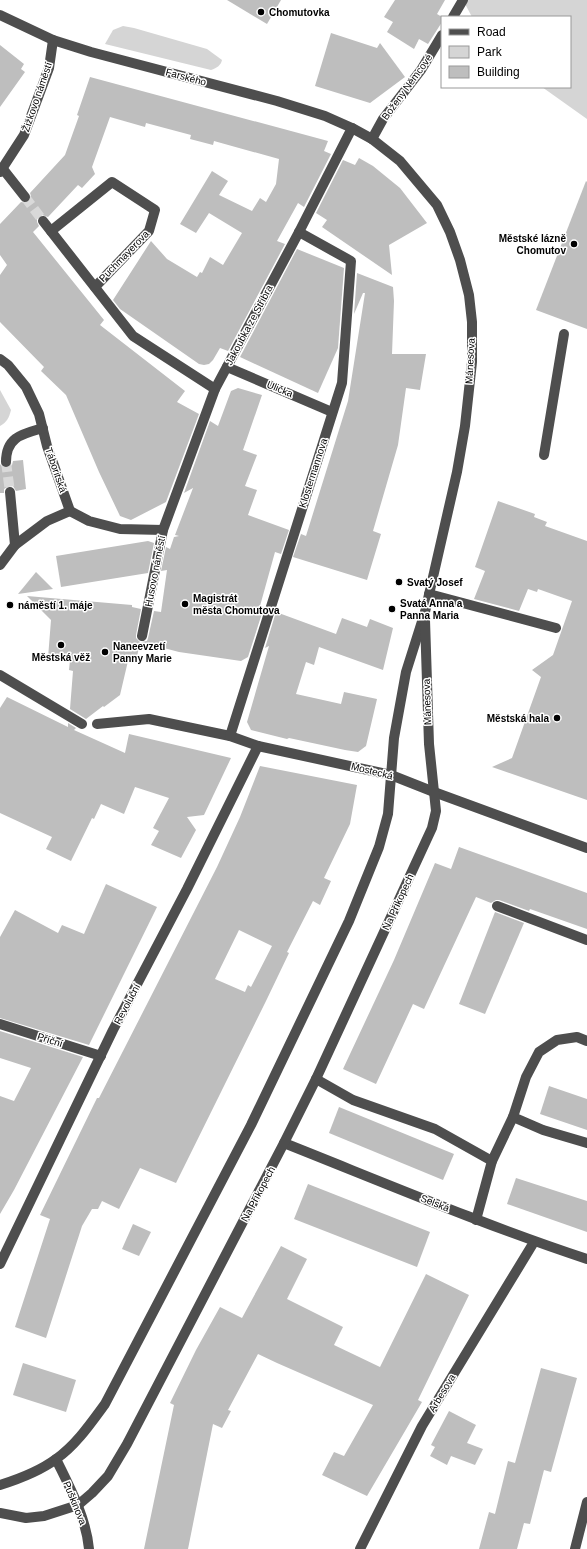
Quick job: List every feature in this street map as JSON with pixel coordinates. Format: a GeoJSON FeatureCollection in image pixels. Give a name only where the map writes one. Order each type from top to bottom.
{"type":"FeatureCollection","features":[{"type":"Feature","properties":{"kind":"street"},"geometry":{"type":"LineString","coordinates":[[454,16],[463,0]]}},
{"type":"Feature","properties":{"kind":"street","name":"Farského"},"geometry":{"type":"LineString","coordinates":[[0,15],[53,40],[91,52],[325,116],[372,139]]}},
{"type":"Feature","properties":{"kind":"street","name":"Boženy Němcové"},"geometry":{"type":"LineString","coordinates":[[372,139],[383,119],[421,70],[441,37]]}},
{"type":"Feature","properties":{"kind":"street","name":"Žižkovo náměstí"},"geometry":{"type":"LineString","coordinates":[[1,170],[24,136],[48,68],[53,40]]}},
{"type":"Feature","properties":{"kind":"street","name":"Jakoubka ze Stříbra"},"geometry":{"type":"LineString","coordinates":[[163,530],[215,389],[299,232],[352,128]]}},
{"type":"Feature","properties":{"kind":"street","name":"Mánesova"},"geometry":{"type":"LineString","coordinates":[[372,139],[400,161],[437,205],[450,232],[460,260],[469,295],[472,322],[472,362],[465,426],[457,472],[425,612],[406,672],[394,738],[391,775]]}},
{"type":"Feature","properties":{"kind":"street"},"geometry":{"type":"LineString","coordinates":[[1,170],[25,197]]}},
{"type":"Feature","properties":{"kind":"street","name":"Puchmayerova"},"geometry":{"type":"LineString","coordinates":[[51,231],[112,182],[155,210],[149,231],[95,287]]}},
{"type":"Feature","properties":{"kind":"street","name":"Puchmayerova"},"geometry":{"type":"LineString","coordinates":[[43,221],[133,336],[215,389]]}},
{"type":"Feature","properties":{"kind":"street","name":"Klostermannova"},"geometry":{"type":"LineString","coordinates":[[230,736],[342,383],[351,261],[299,232]]}},
{"type":"Feature","properties":{"kind":"street"},"geometry":{"type":"LineString","coordinates":[[544,455],[564,334]]}},
{"type":"Feature","properties":{"kind":"street","name":"Táboritská"},"geometry":{"type":"LineString","coordinates":[[0,359],[8,365],[26,388],[39,414],[47,446],[70,511]]}},
{"type":"Feature","properties":{"kind":"street","name":"Ulička"},"geometry":{"type":"LineString","coordinates":[[227,367],[332,412]]}},
{"type":"Feature","properties":{"kind":"street"},"geometry":{"type":"LineString","coordinates":[[6,462],[6,452],[14,440],[24,434],[43,428]]}},
{"type":"Feature","properties":{"kind":"street"},"geometry":{"type":"LineString","coordinates":[[10,492],[14,545]]}},
{"type":"Feature","properties":{"kind":"street"},"geometry":{"type":"LineString","coordinates":[[0,565],[14,545],[47,520],[70,511]]}},
{"type":"Feature","properties":{"kind":"street","name":"Husovo náměstí"},"geometry":{"type":"LineString","coordinates":[[70,511],[89,521],[120,529],[163,530],[142,636]]}},
{"type":"Feature","properties":{"kind":"street"},"geometry":{"type":"LineString","coordinates":[[429,594],[556,628]]}},
{"type":"Feature","properties":{"kind":"street","name":"Mánesova"},"geometry":{"type":"LineString","coordinates":[[425,612],[429,744],[434,792]]}},
{"type":"Feature","properties":{"kind":"street"},"geometry":{"type":"LineString","coordinates":[[0,675],[82,724]]}},
{"type":"Feature","properties":{"kind":"street","name":"Mostecká"},"geometry":{"type":"LineString","coordinates":[[97,724],[149,719],[230,736],[258,746],[391,775],[587,848]]}},
{"type":"Feature","properties":{"kind":"street","name":"Revoluční"},"geometry":{"type":"LineString","coordinates":[[0,1264],[100,1056],[187,889],[258,746]]}},
{"type":"Feature","properties":{"kind":"street"},"geometry":{"type":"LineString","coordinates":[[0,1485],[15,1481],[56,1459],[81,1435],[105,1404],[251,1125],[349,921],[376,853],[388,814],[391,775]]}},
{"type":"Feature","properties":{"kind":"street","name":"Na Příkopech"},"geometry":{"type":"LineString","coordinates":[[0,1513],[26,1518],[62,1511],[78,1505],[108,1476],[128,1444],[316,1079],[432,828],[436,811],[434,792]]}},
{"type":"Feature","properties":{"kind":"street"},"geometry":{"type":"LineString","coordinates":[[497,906],[587,940]]}},
{"type":"Feature","properties":{"kind":"street","name":"Příční"},"geometry":{"type":"LineString","coordinates":[[0,1024],[100,1056]]}},
{"type":"Feature","properties":{"kind":"street"},"geometry":{"type":"LineString","coordinates":[[476,1220],[492,1161],[513,1117],[526,1077],[539,1052],[557,1040],[577,1038],[587,1041]]}},
{"type":"Feature","properties":{"kind":"street"},"geometry":{"type":"LineString","coordinates":[[316,1079],[353,1100],[434,1129],[492,1161]]}},
{"type":"Feature","properties":{"kind":"street"},"geometry":{"type":"LineString","coordinates":[[513,1117],[542,1130],[587,1143]]}},
{"type":"Feature","properties":{"kind":"street","name":"Selská"},"geometry":{"type":"LineString","coordinates":[[284,1143],[476,1220],[534,1242],[587,1259]]}},
{"type":"Feature","properties":{"kind":"street","name":"Arbesova"},"geometry":{"type":"LineString","coordinates":[[360,1549],[422,1426],[534,1242]]}},
{"type":"Feature","properties":{"kind":"street","name":"Puškinova"},"geometry":{"type":"LineString","coordinates":[[56,1459],[78,1505],[87,1534],[89,1549]]}},
{"type":"Feature","properties":{"kind":"street"},"geometry":{"type":"LineString","coordinates":[[575,1549],[587,1502]]}},
{"type":"Feature","properties":{"kind":"green space"},"geometry":{"type":"Polygon","coordinates":[[[463,0],[587,0],[587,119],[543,88],[571,88],[571,16],[471,16],[463,0]]]}},
{"type":"Feature","properties":{"kind":"green space"},"geometry":{"type":"Polygon","coordinates":[[[123,26],[207,49],[222,60],[218,66],[211,70],[105,44],[113,30],[123,26]]]}},
{"type":"Feature","properties":{"kind":"green space"},"geometry":{"type":"Polygon","coordinates":[[[0,390],[11,410],[7,420],[0,426],[0,390]]]}},
{"type":"Feature","properties":{"kind":"building","name":"Chomutovka"},"geometry":{"type":"Polygon","coordinates":[[[227,0],[281,0],[267,24],[227,0]]]}},
{"type":"Feature","properties":{"kind":"building"},"geometry":{"type":"Polygon","coordinates":[[[395,0],[445,0],[437,14],[441,16],[441,24],[428,44],[419,39],[414,49],[387,32],[393,22],[384,17],[395,0]]]}},
{"type":"Feature","properties":{"kind":"building"},"geometry":{"type":"Polygon","coordinates":[[[331,33],[377,48],[380,43],[405,77],[370,103],[315,86],[331,33]]]}},
{"type":"Feature","properties":{"kind":"building"},"geometry":{"type":"Polygon","coordinates":[[[0,45],[24,64],[21,69],[25,72],[0,107],[0,45]]]}},
{"type":"Feature","properties":{"kind":"building"},"geometry":{"type":"Polygon","coordinates":[[[90,77],[328,141],[324,151],[331,154],[304,207],[298,203],[277,241],[285,244],[228,351],[220,348],[209,364],[199,364],[120,309],[113,300],[151,241],[167,259],[197,277],[200,272],[202,273],[210,257],[223,265],[242,233],[209,213],[196,233],[180,224],[212,171],[228,181],[219,195],[252,211],[260,198],[266,202],[276,184],[279,159],[214,141],[213,145],[190,139],[191,135],[146,123],[145,127],[110,117],[92,167],[95,174],[82,188],[78,185],[48,217],[42,215],[37,218],[39,226],[33,232],[104,320],[100,325],[185,391],[177,402],[199,414],[166,502],[131,520],[120,516],[99,472],[66,395],[41,371],[44,367],[0,322],[0,275],[7,265],[0,255],[0,224],[21,202],[29,202],[31,196],[30,193],[65,155],[79,116],[77,115],[90,77]]]}},
{"type":"Feature","properties":{"kind":"building"},"geometry":{"type":"Polygon","coordinates":[[[359,158],[373,166],[400,188],[427,223],[389,245],[392,275],[322,227],[327,220],[316,213],[343,160],[355,165],[359,158]]]}},
{"type":"Feature","properties":{"kind":"building","name":"Městské lázně Chomutov"},"geometry":{"type":"Polygon","coordinates":[[[586,181],[587,182],[587,329],[536,310],[586,181]]]}},
{"type":"Feature","properties":{"kind":"building"},"geometry":{"type":"Polygon","coordinates":[[[297,249],[344,268],[338,348],[318,393],[240,357],[297,249]]]}},
{"type":"Feature","properties":{"kind":"building"},"geometry":{"type":"Polygon","coordinates":[[[357,273],[393,287],[394,301],[392,354],[426,354],[420,390],[406,388],[398,445],[373,531],[381,534],[367,580],[293,557],[301,534],[306,536],[348,401],[365,293],[363,293],[354,314],[357,273]]]}},
{"type":"Feature","properties":{"kind":"building"},"geometry":{"type":"Polygon","coordinates":[[[238,388],[262,395],[243,450],[257,455],[245,486],[257,490],[248,515],[289,530],[281,554],[275,552],[260,606],[264,607],[248,657],[241,661],[179,652],[141,642],[147,641],[154,611],[161,612],[167,570],[161,571],[166,547],[170,549],[174,537],[179,536],[175,535],[193,488],[184,493],[210,421],[218,426],[231,391],[238,388]]]}},
{"type":"Feature","properties":{"kind":"building"},"geometry":{"type":"Polygon","coordinates":[[[23,460],[26,489],[16,491],[13,486],[9,486],[4,489],[4,493],[0,493],[0,464],[3,468],[8,468],[12,465],[13,461],[23,460]]]}},
{"type":"Feature","properties":{"kind":"building"},"geometry":{"type":"Polygon","coordinates":[[[498,501],[535,514],[534,517],[547,522],[545,526],[587,541],[587,800],[492,767],[512,758],[541,677],[532,670],[553,655],[572,601],[538,589],[537,592],[528,589],[519,611],[474,599],[485,571],[475,567],[498,501]]]}},
{"type":"Feature","properties":{"kind":"building"},"geometry":{"type":"Polygon","coordinates":[[[148,541],[154,543],[148,573],[61,587],[56,556],[148,541]]]}},
{"type":"Feature","properties":{"kind":"building"},"geometry":{"type":"Polygon","coordinates":[[[36,572],[53,589],[18,594],[36,572]]]}},
{"type":"Feature","properties":{"kind":"building","name":"Naneevzetí Panny Marie"},"geometry":{"type":"Polygon","coordinates":[[[27,596],[132,605],[132,607],[141,609],[136,635],[136,638],[140,642],[136,662],[128,661],[120,695],[86,719],[70,709],[73,671],[69,670],[70,660],[48,658],[51,620],[27,596]]]}},
{"type":"Feature","properties":{"kind":"building"},"geometry":{"type":"Polygon","coordinates":[[[276,612],[336,634],[342,618],[367,627],[370,619],[393,628],[383,670],[319,647],[314,665],[306,662],[296,694],[341,704],[344,692],[377,699],[366,746],[358,752],[289,738],[287,739],[251,730],[247,722],[269,646],[265,648],[276,612]]]}},
{"type":"Feature","properties":{"kind":"building"},"geometry":{"type":"Polygon","coordinates":[[[7,697],[68,727],[68,723],[76,728],[74,730],[125,753],[129,734],[231,758],[204,815],[187,817],[196,830],[181,858],[151,845],[159,831],[153,828],[169,798],[135,787],[124,814],[101,804],[94,819],[92,818],[71,861],[46,849],[52,837],[0,813],[0,708],[7,697]]]}},
{"type":"Feature","properties":{"kind":"building"},"geometry":{"type":"Polygon","coordinates":[[[260,766],[357,785],[350,824],[324,878],[331,881],[320,905],[313,901],[287,952],[289,953],[266,1001],[176,1183],[140,1168],[119,1209],[102,1201],[98,1209],[92,1209],[82,1226],[46,1338],[15,1327],[50,1219],[40,1215],[97,1098],[99,1098],[217,867],[240,817],[260,766]],[[239,930],[215,979],[245,992],[248,985],[251,987],[272,946],[239,930]]]}},
{"type":"Feature","properties":{"kind":"building"},"geometry":{"type":"Polygon","coordinates":[[[459,847],[587,893],[587,929],[499,900],[491,903],[476,897],[424,1009],[413,1004],[376,1084],[343,1069],[394,960],[435,863],[451,869],[459,847]]]}},
{"type":"Feature","properties":{"kind":"building"},"geometry":{"type":"Polygon","coordinates":[[[106,884],[157,907],[89,1045],[0,1018],[0,937],[15,910],[58,933],[62,925],[84,934],[106,884]]]}},
{"type":"Feature","properties":{"kind":"building"},"geometry":{"type":"Polygon","coordinates":[[[495,912],[524,923],[485,1014],[459,1004],[495,912]]]}},
{"type":"Feature","properties":{"kind":"building"},"geometry":{"type":"Polygon","coordinates":[[[0,1031],[83,1057],[0,1214],[0,1096],[14,1101],[31,1068],[0,1058],[0,1031]]]}},
{"type":"Feature","properties":{"kind":"building"},"geometry":{"type":"Polygon","coordinates":[[[549,1086],[587,1099],[587,1130],[540,1114],[549,1086]]]}},
{"type":"Feature","properties":{"kind":"building"},"geometry":{"type":"Polygon","coordinates":[[[339,1107],[454,1154],[443,1180],[329,1133],[339,1107]]]}},
{"type":"Feature","properties":{"kind":"building"},"geometry":{"type":"Polygon","coordinates":[[[516,1178],[587,1201],[587,1232],[507,1204],[516,1178]]]}},
{"type":"Feature","properties":{"kind":"building"},"geometry":{"type":"Polygon","coordinates":[[[308,1184],[430,1232],[417,1267],[294,1219],[308,1184]]]}},
{"type":"Feature","properties":{"kind":"building"},"geometry":{"type":"Polygon","coordinates":[[[133,1224],[151,1232],[139,1256],[122,1249],[133,1224]]]}},
{"type":"Feature","properties":{"kind":"building"},"geometry":{"type":"Polygon","coordinates":[[[281,1246],[307,1259],[287,1299],[343,1327],[334,1345],[380,1367],[426,1274],[469,1295],[418,1400],[422,1402],[367,1496],[322,1475],[334,1452],[344,1456],[373,1405],[258,1354],[228,1410],[231,1411],[222,1428],[213,1424],[188,1549],[144,1549],[174,1405],[170,1403],[196,1350],[220,1307],[242,1318],[281,1246]]]}},
{"type":"Feature","properties":{"kind":"building"},"geometry":{"type":"Polygon","coordinates":[[[23,1363],[76,1380],[66,1412],[13,1395],[23,1363]]]}},
{"type":"Feature","properties":{"kind":"building"},"geometry":{"type":"Polygon","coordinates":[[[541,1368],[577,1378],[551,1472],[544,1470],[530,1524],[524,1523],[517,1549],[479,1549],[489,1512],[495,1514],[508,1461],[515,1463],[541,1368]]]}},
{"type":"Feature","properties":{"kind":"building"},"geometry":{"type":"Polygon","coordinates":[[[449,1411],[476,1425],[467,1443],[483,1449],[475,1465],[451,1456],[447,1465],[430,1456],[435,1447],[431,1445],[449,1411]]]}},
{"type":"Feature","properties":{"kind":"tunnel"},"geometry":{"type":"LineString","coordinates":[[25,197],[43,221]]}},
{"type":"Feature","properties":{"kind":"tunnel"},"geometry":{"type":"LineString","coordinates":[[6,462],[10,492]]}},
{"type":"Feature","properties":{"kind":"place","name":"Chomutovka"},"geometry":{"type":"Point","coordinates":[261,12]}},
{"type":"Feature","properties":{"kind":"place","name":"Městské lázně Chomutov"},"geometry":{"type":"Point","coordinates":[574,244]}},
{"type":"Feature","properties":{"kind":"place","name":"Svatý Josef"},"geometry":{"type":"Point","coordinates":[399,582]}},
{"type":"Feature","properties":{"kind":"place","name":"Magistrát města Chomutova"},"geometry":{"type":"Point","coordinates":[185,604]}},
{"type":"Feature","properties":{"kind":"place","name":"náměstí 1. máje"},"geometry":{"type":"Point","coordinates":[10,605]}},
{"type":"Feature","properties":{"kind":"place","name":"Svatá Anna a Panna Maria"},"geometry":{"type":"Point","coordinates":[392,609]}},
{"type":"Feature","properties":{"kind":"place","name":"Městská věž"},"geometry":{"type":"Point","coordinates":[61,645]}},
{"type":"Feature","properties":{"kind":"place","name":"Naneevzetí Panny Marie"},"geometry":{"type":"Point","coordinates":[105,652]}},
{"type":"Feature","properties":{"kind":"place","name":"Městská hala"},"geometry":{"type":"Point","coordinates":[557,718]}}]}
